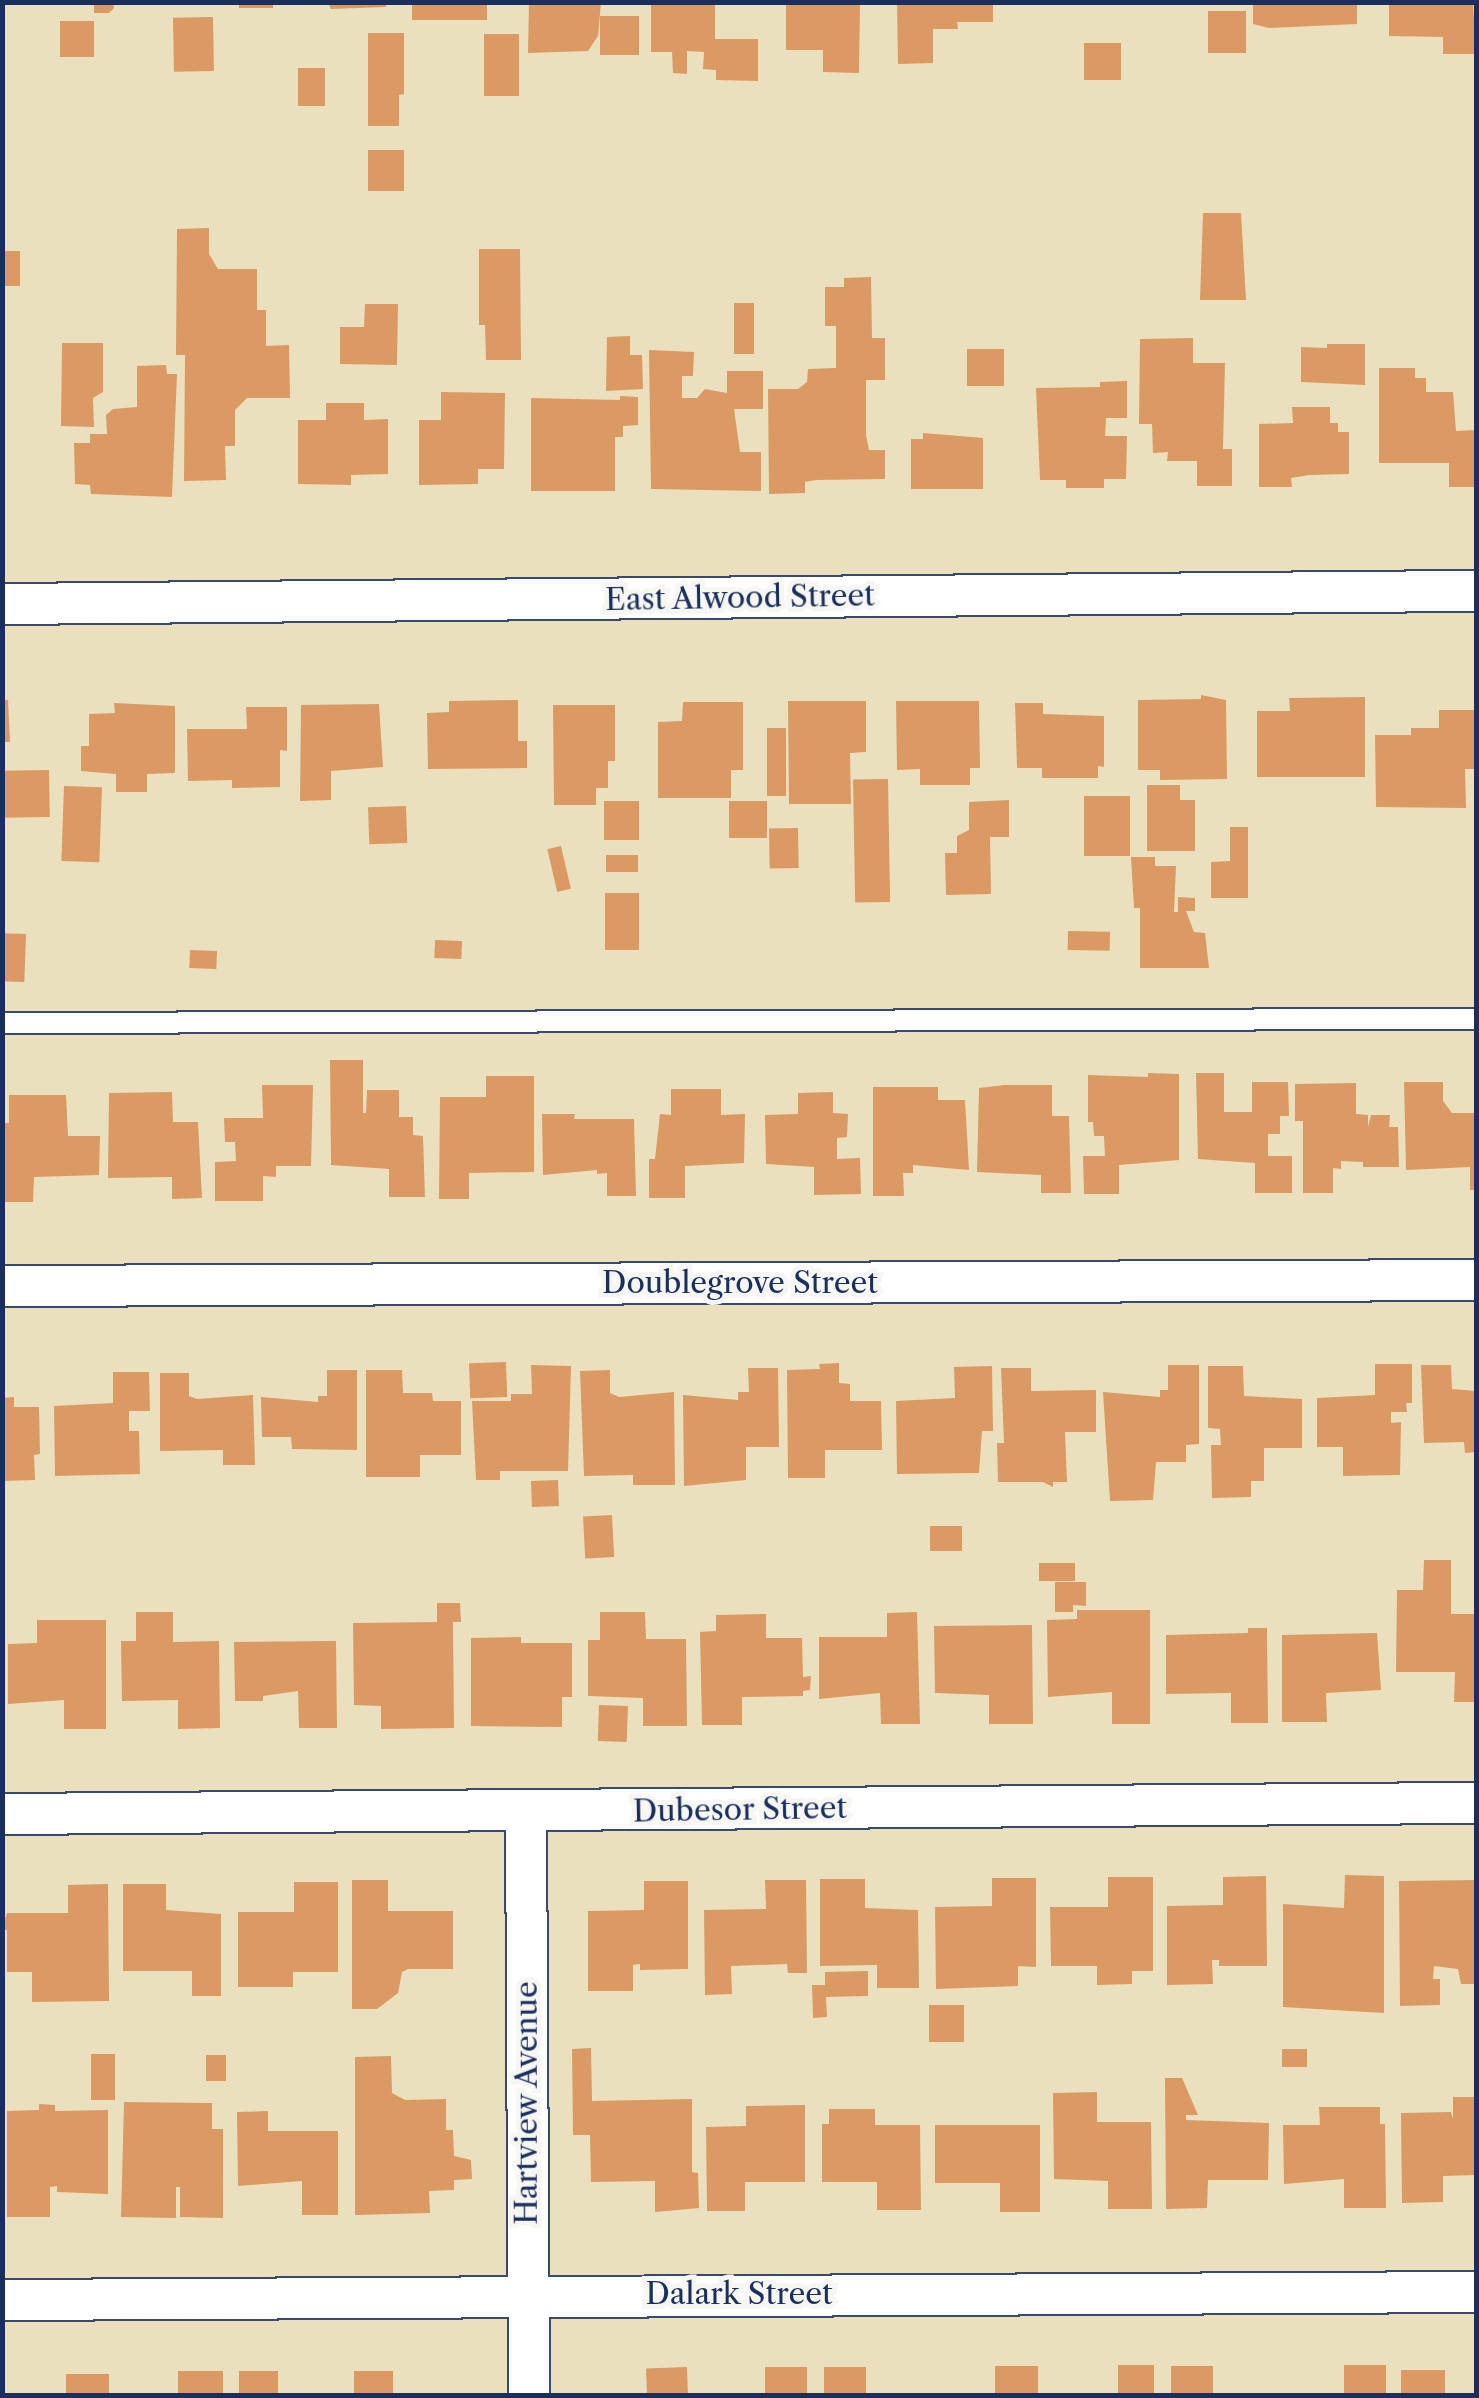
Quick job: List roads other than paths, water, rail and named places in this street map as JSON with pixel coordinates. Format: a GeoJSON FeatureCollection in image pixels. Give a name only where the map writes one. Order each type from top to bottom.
{"type":"FeatureCollection","features":[{"type":"Feature","properties":{"kind":"street","name":"East Alwood Street"},"geometry":{"type":"LineString","coordinates":[[2,604],[1476,591]]}},
{"type":"Feature","properties":{"kind":"street","name":"Doublegrove Street"},"geometry":{"type":"LineString","coordinates":[[2,1286],[1476,1280]]}},
{"type":"Feature","properties":{"kind":"street","name":"Dubesor Street"},"geometry":{"type":"LineString","coordinates":[[2,1814],[1476,1803]]}},
{"type":"Feature","properties":{"kind":"street","name":"Hartview Avenue"},"geometry":{"type":"LineString","coordinates":[[526,1812],[529,2396]]}},
{"type":"Feature","properties":{"kind":"street","name":"Dalark Street"},"geometry":{"type":"LineString","coordinates":[[2,2300],[528,2294],[1476,2292]]}},
{"type":"Feature","properties":{"kind":"lane"},"geometry":{"type":"LineString","coordinates":[[2,1023],[1476,1018]]}}]}
